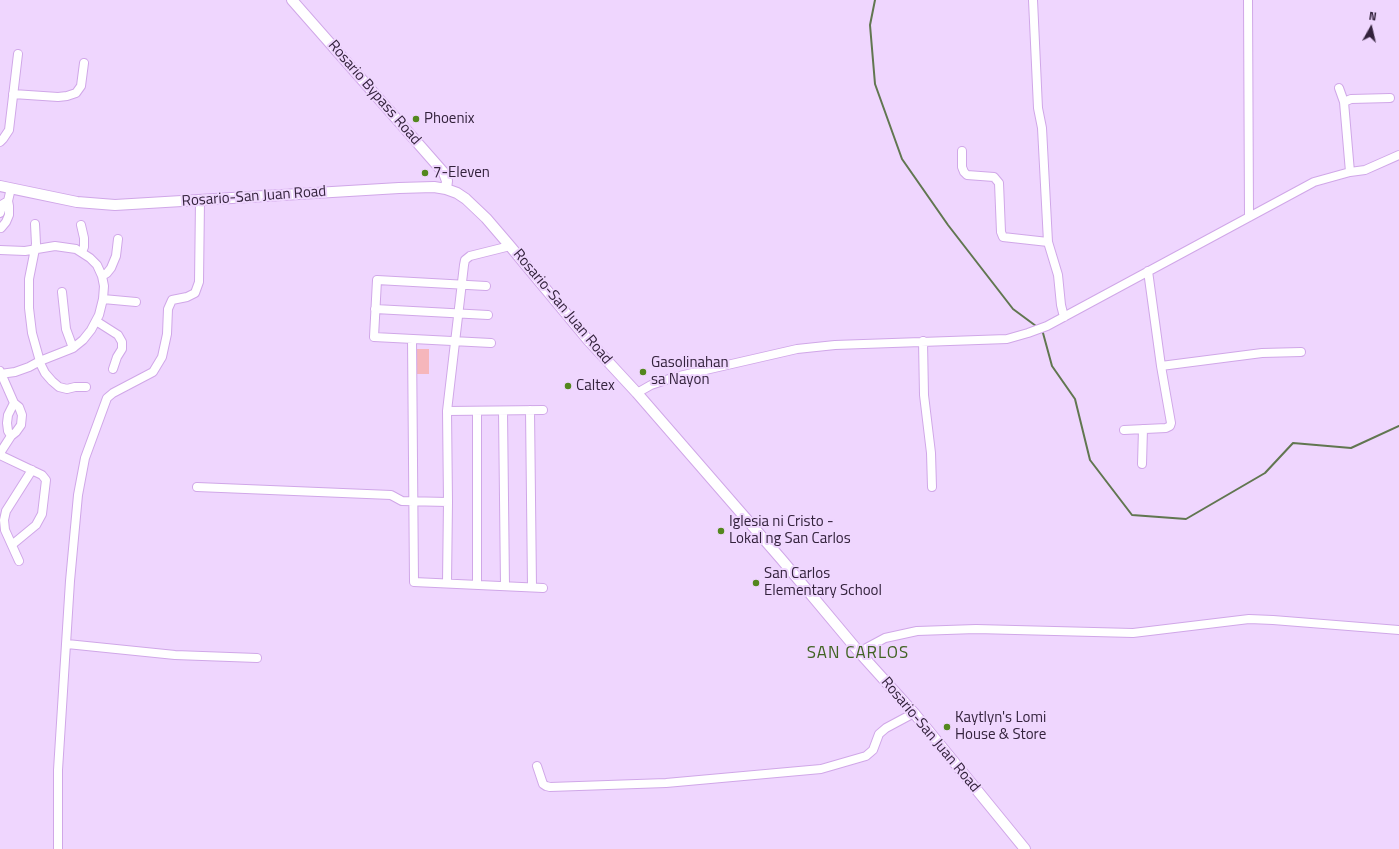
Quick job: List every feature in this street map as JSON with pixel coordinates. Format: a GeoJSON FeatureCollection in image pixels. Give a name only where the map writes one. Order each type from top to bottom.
{"type":"FeatureCollection","features":[{"type":"Feature","properties":{"kind":"main road","name":"Rosario Bypass Road"},"geometry":{"type":"LineString","coordinates":[[292,0],[444,173],[447,181],[446,189]]}},
{"type":"Feature","properties":{"kind":"main road","name":"Rosario-San Juan Road"},"geometry":{"type":"LineString","coordinates":[[0,186],[77,202],[115,205],[399,188],[434,187],[457,193],[466,199],[486,218],[588,340],[637,393],[782,560],[859,652],[914,713],[1025,849]]}},
{"type":"Feature","properties":{"kind":"street"},"geometry":{"type":"LineString","coordinates":[[1033,0],[1038,108],[1042,128],[1048,242],[1058,275],[1061,305],[1064,317]]}},
{"type":"Feature","properties":{"kind":"street"},"geometry":{"type":"LineString","coordinates":[[1248,0],[1250,217]]}},
{"type":"Feature","properties":{"kind":"street"},"geometry":{"type":"LineString","coordinates":[[0,142],[9,130],[18,54]]}},
{"type":"Feature","properties":{"kind":"street"},"geometry":{"type":"LineString","coordinates":[[13,94],[58,97],[76,93],[82,86],[84,63]]}},
{"type":"Feature","properties":{"kind":"street"},"geometry":{"type":"LineString","coordinates":[[1339,88],[1344,102],[1350,172]]}},
{"type":"Feature","properties":{"kind":"street"},"geometry":{"type":"LineString","coordinates":[[1344,102],[1351,99],[1390,98]]}},
{"type":"Feature","properties":{"kind":"street"},"geometry":{"type":"LineString","coordinates":[[962,151],[962,167],[967,175],[994,177],[999,183],[1002,237],[1048,242]]}},
{"type":"Feature","properties":{"kind":"street"},"geometry":{"type":"LineString","coordinates":[[637,393],[651,385],[674,377],[797,349],[835,345],[1006,339],[1048,326],[1314,182],[1350,172],[1365,170],[1399,155]]}},
{"type":"Feature","properties":{"kind":"street"},"geometry":{"type":"LineString","coordinates":[[0,231],[0,227],[6,222],[9,215],[10,206],[8,201],[10,188]]}},
{"type":"Feature","properties":{"kind":"street"},"geometry":{"type":"LineString","coordinates":[[0,213],[3,204],[8,201]]}},
{"type":"Feature","properties":{"kind":"street"},"geometry":{"type":"LineString","coordinates":[[58,849],[58,770],[70,581],[78,495],[85,458],[107,398],[112,393],[153,372],[162,357],[167,334],[168,309],[172,300],[187,297],[195,293],[199,282],[200,201]]}},
{"type":"Feature","properties":{"kind":"street"},"geometry":{"type":"LineString","coordinates":[[35,224],[36,242],[30,279],[29,308],[32,333],[40,361],[45,373],[59,387],[67,389],[86,387]]}},
{"type":"Feature","properties":{"kind":"street"},"geometry":{"type":"LineString","coordinates":[[80,225],[84,238],[84,247],[82,252]]}},
{"type":"Feature","properties":{"kind":"street"},"geometry":{"type":"LineString","coordinates":[[102,276],[107,274],[111,268],[116,256],[118,239]]}},
{"type":"Feature","properties":{"kind":"street"},"geometry":{"type":"LineString","coordinates":[[0,250],[16,251],[55,246],[82,252],[97,265],[102,276],[104,286],[103,299],[99,315],[91,330],[83,340],[73,348],[29,367],[15,372],[0,373],[14,403],[19,407],[22,416],[21,425],[11,436],[0,454],[42,475],[46,480],[42,514],[36,525],[13,544]]}},
{"type":"Feature","properties":{"kind":"street"},"geometry":{"type":"LineString","coordinates":[[447,583],[447,411],[465,260],[470,256],[510,246]]}},
{"type":"Feature","properties":{"kind":"street"},"geometry":{"type":"LineString","coordinates":[[1124,430],[1166,428],[1170,426],[1171,423],[1160,366],[1148,271]]}},
{"type":"Feature","properties":{"kind":"street"},"geometry":{"type":"LineString","coordinates":[[486,286],[377,280],[374,337],[491,343]]}},
{"type":"Feature","properties":{"kind":"street"},"geometry":{"type":"LineString","coordinates":[[62,292],[66,328],[73,348]]}},
{"type":"Feature","properties":{"kind":"street"},"geometry":{"type":"LineString","coordinates":[[103,299],[136,302]]}},
{"type":"Feature","properties":{"kind":"street"},"geometry":{"type":"LineString","coordinates":[[375,309],[488,315]]}},
{"type":"Feature","properties":{"kind":"street"},"geometry":{"type":"LineString","coordinates":[[96,321],[118,335],[122,342],[122,349],[117,357],[114,369]]}},
{"type":"Feature","properties":{"kind":"street"},"geometry":{"type":"LineString","coordinates":[[412,338],[414,582],[543,588]]}},
{"type":"Feature","properties":{"kind":"street"},"geometry":{"type":"LineString","coordinates":[[923,341],[924,395],[931,453],[932,487]]}},
{"type":"Feature","properties":{"kind":"street"},"geometry":{"type":"LineString","coordinates":[[1160,366],[1262,353],[1301,352]]}},
{"type":"Feature","properties":{"kind":"street"},"geometry":{"type":"LineString","coordinates":[[11,436],[6,423],[8,414],[14,403]]}},
{"type":"Feature","properties":{"kind":"street"},"geometry":{"type":"LineString","coordinates":[[530,410],[532,587]]}},
{"type":"Feature","properties":{"kind":"street"},"geometry":{"type":"LineString","coordinates":[[447,411],[543,410]]}},
{"type":"Feature","properties":{"kind":"street"},"geometry":{"type":"LineString","coordinates":[[476,585],[477,411]]}},
{"type":"Feature","properties":{"kind":"street"},"geometry":{"type":"LineString","coordinates":[[503,411],[505,586]]}},
{"type":"Feature","properties":{"kind":"street"},"geometry":{"type":"LineString","coordinates":[[1142,464],[1143,429]]}},
{"type":"Feature","properties":{"kind":"street"},"geometry":{"type":"LineString","coordinates":[[19,561],[13,544],[5,530],[4,520],[6,510],[32,470]]}},
{"type":"Feature","properties":{"kind":"street"},"geometry":{"type":"LineString","coordinates":[[197,486],[391,495],[402,501],[448,502]]}},
{"type":"Feature","properties":{"kind":"street"},"geometry":{"type":"LineString","coordinates":[[859,652],[885,638],[917,631],[976,629],[1133,633],[1249,619],[1399,630]]}},
{"type":"Feature","properties":{"kind":"street"},"geometry":{"type":"LineString","coordinates":[[67,644],[175,655],[257,658]]}},
{"type":"Feature","properties":{"kind":"street"},"geometry":{"type":"LineString","coordinates":[[536,766],[543,784],[550,787],[666,783],[820,769],[866,756],[873,750],[879,734],[886,728],[914,713]]}},
{"type":"Feature","properties":{"kind":"shaded area"},"geometry":{"type":"Polygon","coordinates":[[[416,349],[429,349],[429,374],[416,374],[416,349]]]}},
{"type":"Feature","properties":{"kind":"waterway"},"geometry":{"type":"LineString","coordinates":[[875,0],[870,25],[875,84],[902,159],[948,225],[1013,309],[1036,326]]}},
{"type":"Feature","properties":{"kind":"waterway"},"geometry":{"type":"LineString","coordinates":[[1043,333],[1052,366],[1075,399],[1090,460],[1132,515],[1186,519],[1265,473],[1293,443],[1351,448],[1399,426]]}},
{"type":"Feature","properties":{"kind":"place","name":"Phoenix"},"geometry":{"type":"Point","coordinates":[416,119]}},
{"type":"Feature","properties":{"kind":"place","name":"7-Eleven"},"geometry":{"type":"Point","coordinates":[425,173]}},
{"type":"Feature","properties":{"kind":"place","name":"Gasolinahan sa Nayon"},"geometry":{"type":"Point","coordinates":[643,372]}},
{"type":"Feature","properties":{"kind":"place","name":"Caltex"},"geometry":{"type":"Point","coordinates":[568,386]}},
{"type":"Feature","properties":{"kind":"place","name":"Iglesia ni Cristo - Lokal ng San Carlos"},"geometry":{"type":"Point","coordinates":[721,531]}},
{"type":"Feature","properties":{"kind":"place","name":"San Carlos Elementary School"},"geometry":{"type":"Point","coordinates":[756,583]}},
{"type":"Feature","properties":{"kind":"place","name":"Kaytlyn's Lomi House & Store"},"geometry":{"type":"Point","coordinates":[947,727]}},
{"type":"Feature","properties":{"kind":"district","name":"SAN CARLOS"},"geometry":{"type":"Point","coordinates":[858,654]}}]}
